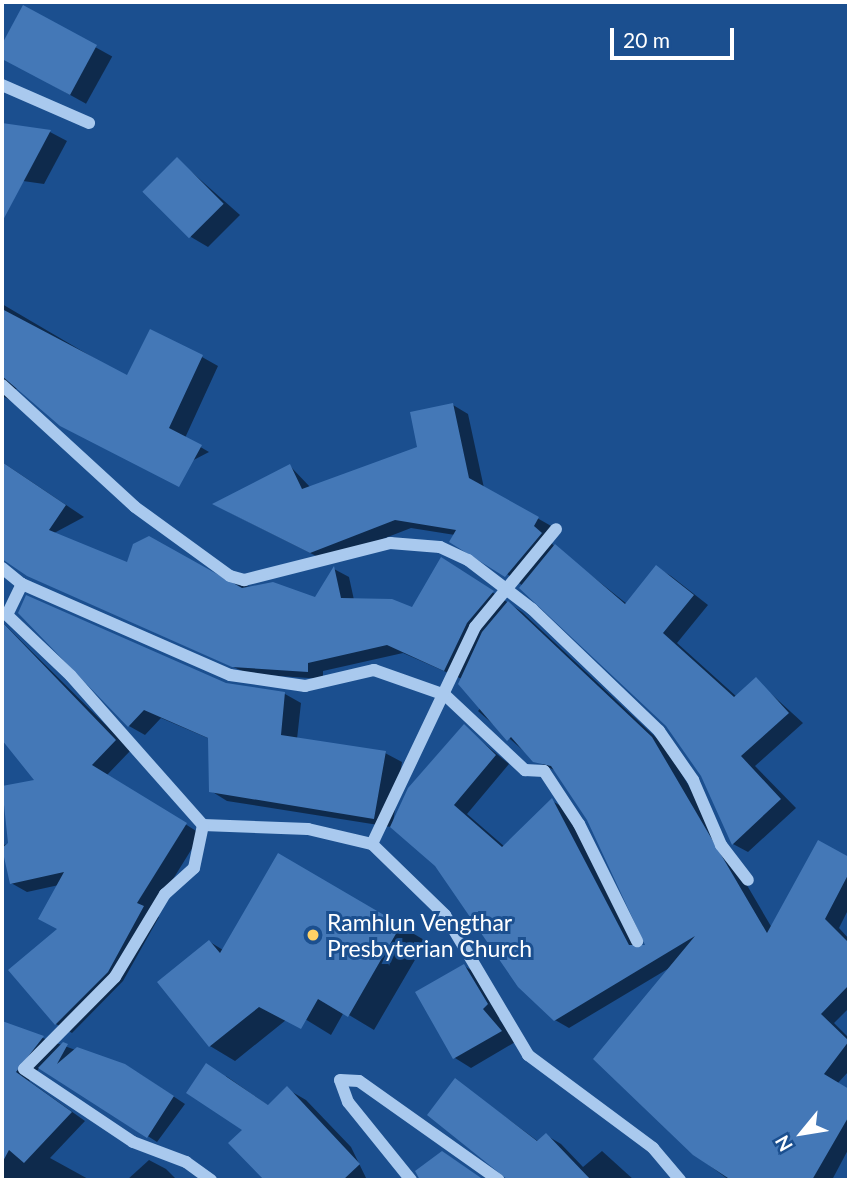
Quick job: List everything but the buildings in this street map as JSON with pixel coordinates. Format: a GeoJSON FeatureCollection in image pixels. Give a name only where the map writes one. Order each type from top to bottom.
{"type":"FeatureCollection","features":[{"type":"Feature","properties":{"kind":"street"},"geometry":{"type":"LineString","coordinates":[[2,85],[89,123]]}},
{"type":"Feature","properties":{"kind":"street"},"geometry":{"type":"LineString","coordinates":[[2,384],[135,507],[230,576],[244,580],[390,543],[440,547],[505,588],[659,731],[693,780],[721,845],[748,880]]}},
{"type":"Feature","properties":{"kind":"street"},"geometry":{"type":"LineString","coordinates":[[372,844],[475,627],[556,528]]}},
{"type":"Feature","properties":{"kind":"street"},"geometry":{"type":"LineString","coordinates":[[2,568],[22,584],[230,675],[305,686],[374,670],[445,695],[525,770],[544,771],[579,824],[637,941]]}},
{"type":"Feature","properties":{"kind":"street"},"geometry":{"type":"LineString","coordinates":[[22,584],[7,615],[71,676],[203,825],[307,829],[372,844],[445,915],[528,1055],[653,1148],[680,1180]]}},
{"type":"Feature","properties":{"kind":"street"},"geometry":{"type":"LineString","coordinates":[[203,825],[194,868],[165,894],[115,977],[24,1069],[133,1142],[186,1162],[211,1180]]}},
{"type":"Feature","properties":{"kind":"street"},"geometry":{"type":"LineString","coordinates":[[411,1180],[348,1102],[340,1080],[359,1081],[499,1180]]}},
{"type":"Feature","properties":{"kind":"place","name":"Ramhlun Vengthar Presbyterian Church"},"geometry":{"type":"Point","coordinates":[313,935]}}]}
